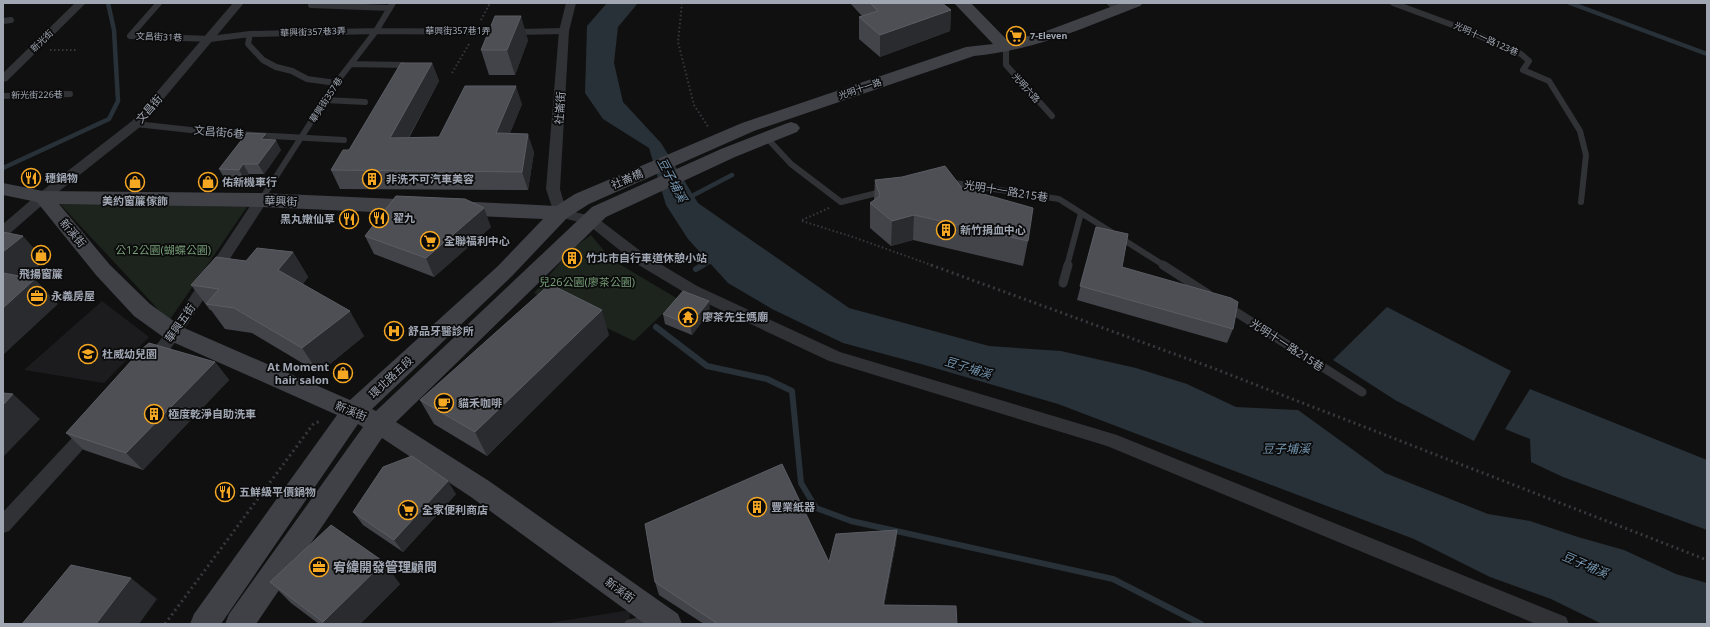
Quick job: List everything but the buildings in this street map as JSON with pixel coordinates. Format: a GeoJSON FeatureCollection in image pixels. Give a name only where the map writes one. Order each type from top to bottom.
{"type":"FeatureCollection","features":[{"type":"Feature","properties":{"kind":"street","name":"新光街"},"geometry":{"type":"LineString","coordinates":[[3,79],[82,3]]}},
{"type":"Feature","properties":{"kind":"street","name":"文昌街"},"geometry":{"type":"LineString","coordinates":[[3,232],[43,197],[136,124],[239,3]]}},
{"type":"Feature","properties":{"kind":"street","name":"社崙街"},"geometry":{"type":"LineString","coordinates":[[560,213],[553,188],[564,31],[571,3]]}},
{"type":"Feature","properties":{"kind":"street"},"geometry":{"type":"LineString","coordinates":[[962,3],[1006,48]]}},
{"type":"Feature","properties":{"kind":"street","name":"光明十一路"},"geometry":{"type":"LineString","coordinates":[[719,142],[748,127],[972,51],[1006,48],[1044,38],[1114,6],[1135,3]]}},
{"type":"Feature","properties":{"kind":"street","name":"光明十一路"},"geometry":{"type":"LineString","coordinates":[[719,142],[766,137],[980,60],[1006,48]]}},
{"type":"Feature","properties":{"kind":"street","name":"社崙橋"},"geometry":{"type":"LineString","coordinates":[[590,210],[719,142]]}},
{"type":"Feature","properties":{"kind":"street","name":"華興街"},"geometry":{"type":"LineString","coordinates":[[5,192],[43,197],[261,200],[560,213]]}},
{"type":"Feature","properties":{"kind":"street","name":"新溪街"},"geometry":{"type":"LineString","coordinates":[[43,197],[103,270],[142,310],[174,333],[379,423],[480,489],[662,622]]}},
{"type":"Feature","properties":{"kind":"street","name":"華興五街"},"geometry":{"type":"LineString","coordinates":[[142,374],[174,333],[261,200]]}},
{"type":"Feature","properties":{"kind":"street"},"geometry":{"type":"LineString","coordinates":[[239,624],[379,423],[590,210],[642,260],[692,290],[835,357],[1111,440],[1559,624]]}},
{"type":"Feature","properties":{"kind":"street","name":"環北路五段"},"geometry":{"type":"LineString","coordinates":[[204,624],[354,411],[505,271],[560,213],[590,210]]}},
{"type":"Feature","properties":{"kind":"street"},"geometry":{"type":"LineString","coordinates":[[3,525],[98,422]]}},
{"type":"Feature","properties":{"kind":"lane","name":"文昌街31巷"},"geometry":{"type":"LineString","coordinates":[[159,3],[130,36],[210,38]]}},
{"type":"Feature","properties":{"kind":"lane","name":"光明十一路123巷"},"geometry":{"type":"LineString","coordinates":[[1393,3],[1466,30],[1520,54],[1529,61],[1523,70],[1549,81],[1580,132],[1586,155],[1581,202]]}},
{"type":"Feature","properties":{"kind":"lane"},"geometry":{"type":"LineString","coordinates":[[311,5],[392,5]]}},
{"type":"Feature","properties":{"kind":"lane","name":"華興街357巷"},"geometry":{"type":"LineString","coordinates":[[261,200],[336,83],[376,30],[392,5]]}},
{"type":"Feature","properties":{"kind":"lane"},"geometry":{"type":"LineString","coordinates":[[3,20],[11,20]]}},
{"type":"Feature","properties":{"kind":"lane","name":"華興街357巷3弄"},"geometry":{"type":"LineString","coordinates":[[210,38],[250,34],[376,30]]}},
{"type":"Feature","properties":{"kind":"lane","name":"華興街357巷1弄"},"geometry":{"type":"LineString","coordinates":[[376,30],[505,32]]}},
{"type":"Feature","properties":{"kind":"lane"},"geometry":{"type":"LineString","coordinates":[[512,32],[564,31]]}},
{"type":"Feature","properties":{"kind":"lane"},"geometry":{"type":"LineString","coordinates":[[250,34],[248,44],[263,60],[276,67],[292,71],[307,79],[336,83]]}},
{"type":"Feature","properties":{"kind":"lane","name":"光明六路"},"geometry":{"type":"LineString","coordinates":[[1006,48],[1006,65],[1052,116]]}},
{"type":"Feature","properties":{"kind":"lane"},"geometry":{"type":"LineString","coordinates":[[351,64],[403,65]]}},
{"type":"Feature","properties":{"kind":"lane","name":"新光街226巷"},"geometry":{"type":"LineString","coordinates":[[3,96],[70,94]]}},
{"type":"Feature","properties":{"kind":"lane"},"geometry":{"type":"LineString","coordinates":[[325,100],[364,102]]}},
{"type":"Feature","properties":{"kind":"lane","name":"文昌街6巷"},"geometry":{"type":"LineString","coordinates":[[136,124],[218,132],[344,140]]}},
{"type":"Feature","properties":{"kind":"lane"},"geometry":{"type":"LineString","coordinates":[[766,137],[772,146],[815,184],[842,202],[892,189]]}},
{"type":"Feature","properties":{"kind":"lane","name":"光明十一路215巷"},"geometry":{"type":"LineString","coordinates":[[936,180],[1058,199],[1362,392]]}},
{"type":"Feature","properties":{"kind":"lane"},"geometry":{"type":"LineString","coordinates":[[1063,283],[1081,213]]}},
{"type":"Feature","properties":{"kind":"lane"},"geometry":{"type":"LineString","coordinates":[[629,624],[662,622]]}},
{"type":"Feature","properties":{"kind":"path"},"geometry":{"type":"LineString","coordinates":[[682,3],[678,42],[694,105],[719,142]]}},
{"type":"Feature","properties":{"kind":"path"},"geometry":{"type":"LineString","coordinates":[[32,51],[77,50]]}},
{"type":"Feature","properties":{"kind":"path"},"geometry":{"type":"LineString","coordinates":[[842,202],[802,221],[853,237],[1210,367],[1707,560]]}},
{"type":"Feature","properties":{"kind":"shaded area","name":"杜威幼兒園"},"geometry":{"type":"Polygon","coordinates":[[[102,301],[149,337],[104,383],[24,370],[102,301]]]}},
{"type":"Feature","properties":{"kind":"shaded area"},"geometry":{"type":"Polygon","coordinates":[[[630,610],[629,624],[542,624],[630,610]]]}},
{"type":"Feature","properties":{"kind":"green space","name":"公12公園(蝴蝶公園)"},"geometry":{"type":"Polygon","coordinates":[[[59,203],[247,207],[169,321],[59,203]]]}},
{"type":"Feature","properties":{"kind":"green space","name":"兒26公園(廖茶公園)"},"geometry":{"type":"Polygon","coordinates":[[[591,235],[611,259],[678,299],[634,341],[534,293],[572,249],[591,235]]]}},
{"type":"Feature","properties":{"kind":"water","name":"豆子埔溪"},"geometry":{"type":"Polygon","coordinates":[[[607,3],[638,3],[618,27],[614,63],[623,102],[661,143],[698,203],[849,308],[989,346],[1061,351],[1136,368],[1187,384],[1236,407],[1298,410],[1385,473],[1488,514],[1530,521],[1624,550],[1676,574],[1707,583],[1707,624],[1602,624],[1551,599],[1490,577],[1414,539],[1058,404],[843,343],[772,309],[728,283],[688,239],[666,205],[649,148],[603,119],[585,93],[587,26],[607,3]]]}},
{"type":"Feature","properties":{"kind":"water"},"geometry":{"type":"Polygon","coordinates":[[[1387,307],[1511,371],[1474,441],[1395,400],[1333,360],[1387,307]]]}},
{"type":"Feature","properties":{"kind":"water"},"geometry":{"type":"Polygon","coordinates":[[[1530,389],[1707,460],[1707,530],[1563,477],[1531,462],[1530,439],[1505,429],[1530,389]]]}},
{"type":"Feature","properties":{"kind":"waterway"},"geometry":{"type":"LineString","coordinates":[[3,168],[109,119],[118,101],[114,30],[108,3]]}},
{"type":"Feature","properties":{"kind":"waterway"},"geometry":{"type":"LineString","coordinates":[[1570,3],[1707,54]]}},
{"type":"Feature","properties":{"kind":"waterway"},"geometry":{"type":"LineString","coordinates":[[688,198],[732,175]]}},
{"type":"Feature","properties":{"kind":"waterway"},"geometry":{"type":"LineString","coordinates":[[703,265],[715,259]]}},
{"type":"Feature","properties":{"kind":"waterway"},"geometry":{"type":"LineString","coordinates":[[696,269],[703,265]]}},
{"type":"Feature","properties":{"kind":"waterway"},"geometry":{"type":"LineString","coordinates":[[656,327],[707,366],[767,379],[792,391],[801,483],[816,508],[851,521],[1113,579],[1201,624]]}},
{"type":"Feature","properties":{"kind":"place","name":"7-Eleven"},"geometry":{"type":"Point","coordinates":[1016,36]}},
{"type":"Feature","properties":{"kind":"place","name":"穗鍋物"},"geometry":{"type":"Point","coordinates":[31,178]}},
{"type":"Feature","properties":{"kind":"place","name":"非洗不可汽車美容"},"geometry":{"type":"Point","coordinates":[372,179]}},
{"type":"Feature","properties":{"kind":"place","name":"美約窗簾傢飾"},"geometry":{"type":"Point","coordinates":[135,182]}},
{"type":"Feature","properties":{"kind":"place","name":"佑新機車行"},"geometry":{"type":"Point","coordinates":[208,182]}},
{"type":"Feature","properties":{"kind":"place","name":"翟九"},"geometry":{"type":"Point","coordinates":[379,218]}},
{"type":"Feature","properties":{"kind":"place","name":"黑丸嫩仙草"},"geometry":{"type":"Point","coordinates":[349,219]}},
{"type":"Feature","properties":{"kind":"place","name":"新竹捐血中心"},"geometry":{"type":"Point","coordinates":[946,230]}},
{"type":"Feature","properties":{"kind":"place","name":"全聯福利中心"},"geometry":{"type":"Point","coordinates":[430,241]}},
{"type":"Feature","properties":{"kind":"place","name":"飛揚窗簾"},"geometry":{"type":"Point","coordinates":[41,255]}},
{"type":"Feature","properties":{"kind":"place","name":"竹北市自行車道休憩小站"},"geometry":{"type":"Point","coordinates":[572,258]}},
{"type":"Feature","properties":{"kind":"place","name":"永義房屋"},"geometry":{"type":"Point","coordinates":[37,296]}},
{"type":"Feature","properties":{"kind":"place","name":"廖茶先生媽廟"},"geometry":{"type":"Point","coordinates":[688,317]}},
{"type":"Feature","properties":{"kind":"place","name":"舒品牙醫診所"},"geometry":{"type":"Point","coordinates":[394,331]}},
{"type":"Feature","properties":{"kind":"place","name":"杜威幼兒園"},"geometry":{"type":"Point","coordinates":[88,354]}},
{"type":"Feature","properties":{"kind":"place","name":"At Moment hair salon"},"geometry":{"type":"Point","coordinates":[343,373]}},
{"type":"Feature","properties":{"kind":"place","name":"貓禾咖啡"},"geometry":{"type":"Point","coordinates":[444,403]}},
{"type":"Feature","properties":{"kind":"place","name":"極度乾淨自助洗車"},"geometry":{"type":"Point","coordinates":[154,414]}},
{"type":"Feature","properties":{"kind":"place","name":"五鮮級平價鍋物"},"geometry":{"type":"Point","coordinates":[225,492]}},
{"type":"Feature","properties":{"kind":"place","name":"豐業紙器"},"geometry":{"type":"Point","coordinates":[757,507]}},
{"type":"Feature","properties":{"kind":"place","name":"全家便利商店"},"geometry":{"type":"Point","coordinates":[408,510]}},
{"type":"Feature","properties":{"kind":"place","name":"宥緯開發管理顧問"},"geometry":{"type":"Point","coordinates":[319,567]}}]}
